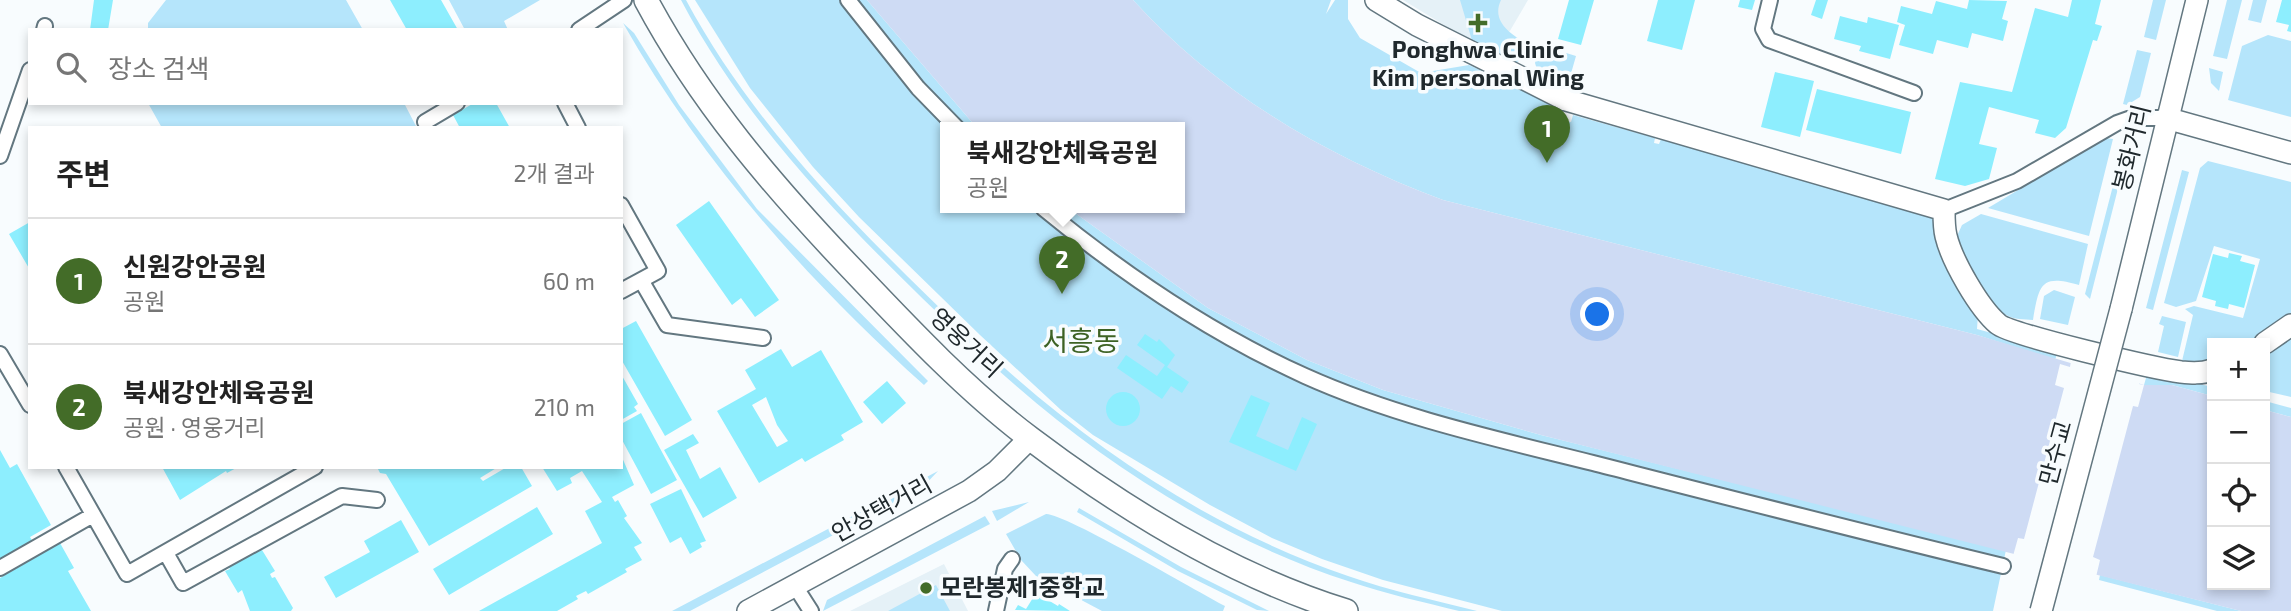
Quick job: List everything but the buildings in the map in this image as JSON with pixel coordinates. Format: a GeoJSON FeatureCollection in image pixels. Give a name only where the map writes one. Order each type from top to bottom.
{"type":"FeatureCollection","features":[{"type":"Feature","properties":{"kind":"main road","name":"영웅거리"},"geometry":{"type":"LineString","coordinates":[[646,0],[664,34],[723,124],[756,164],[875,292],[1030,438],[1163,527],[1310,600],[1346,611]]}},
{"type":"Feature","properties":{"kind":"street"},"geometry":{"type":"LineString","coordinates":[[582,28],[624,0]]}},
{"type":"Feature","properties":{"kind":"street"},"geometry":{"type":"LineString","coordinates":[[848,0],[918,88],[951,122]]}},
{"type":"Feature","properties":{"kind":"street"},"geometry":{"type":"LineString","coordinates":[[1376,0],[1417,25],[1566,100],[1944,209],[2017,181],[2117,123],[2131,118],[2166,118],[2291,153]]}},
{"type":"Feature","properties":{"kind":"street"},"geometry":{"type":"LineString","coordinates":[[1770,0],[1763,29],[1769,40],[1914,93]]}},
{"type":"Feature","properties":{"kind":"street","name":"봉화거리"},"geometry":{"type":"LineString","coordinates":[[2121,309],[2197,0]]}},
{"type":"Feature","properties":{"kind":"street"},"geometry":{"type":"LineString","coordinates":[[0,156],[28,76]]}},
{"type":"Feature","properties":{"kind":"street"},"geometry":{"type":"LineString","coordinates":[[425,122],[454,105]]}},
{"type":"Feature","properties":{"kind":"street"},"geometry":{"type":"LineString","coordinates":[[566,105],[577,126]]}},
{"type":"Feature","properties":{"kind":"street"},"geometry":{"type":"LineString","coordinates":[[623,209],[658,271],[623,291]]}},
{"type":"Feature","properties":{"kind":"street"},"geometry":{"type":"LineString","coordinates":[[1944,209],[1946,236],[1953,252],[1979,300],[2001,327],[2149,366],[2180,372],[2207,372]]}},
{"type":"Feature","properties":{"kind":"street"},"geometry":{"type":"LineString","coordinates":[[1050,213],[1126,269],[1226,335],[1304,376],[1361,400],[1529,447],[2003,566]]}},
{"type":"Feature","properties":{"kind":"street"},"geometry":{"type":"LineString","coordinates":[[641,280],[667,325],[763,338]]}},
{"type":"Feature","properties":{"kind":"street","name":"만수교"},"geometry":{"type":"LineString","coordinates":[[2041,611],[2121,309]]}},
{"type":"Feature","properties":{"kind":"street"},"geometry":{"type":"LineString","coordinates":[[2270,340],[2291,325]]}},
{"type":"Feature","properties":{"kind":"street"},"geometry":{"type":"LineString","coordinates":[[0,354],[28,402]]}},
{"type":"Feature","properties":{"kind":"street","name":"안상택거리"},"geometry":{"type":"LineString","coordinates":[[748,611],[969,491],[997,471],[1030,438]]}},
{"type":"Feature","properties":{"kind":"street"},"geometry":{"type":"LineString","coordinates":[[67,469],[127,574],[312,469]]}},
{"type":"Feature","properties":{"kind":"street"},"geometry":{"type":"LineString","coordinates":[[166,553],[183,583],[342,496],[377,500]]}},
{"type":"Feature","properties":{"kind":"street"},"geometry":{"type":"LineString","coordinates":[[0,568],[93,514]]}},
{"type":"Feature","properties":{"kind":"street"},"geometry":{"type":"LineString","coordinates":[[996,611],[1005,569],[1012,559]]}},
{"type":"Feature","properties":{"kind":"street"},"geometry":{"type":"LineString","coordinates":[[795,586],[811,611]]}},
{"type":"Feature","properties":{"kind":"shaded area"},"geometry":{"type":"Polygon","coordinates":[[[166,0],[346,0],[362,28],[148,28],[148,23],[166,0]]]}},
{"type":"Feature","properties":{"kind":"shaded area"},"geometry":{"type":"Polygon","coordinates":[[[449,0],[540,0],[504,21],[507,28],[464,28],[449,0]]]}},
{"type":"Feature","properties":{"kind":"shaded area"},"geometry":{"type":"Polygon","coordinates":[[[681,0],[686,0],[714,48],[779,138],[853,221],[972,339],[969,343],[888,265],[774,140],[709,49],[681,0]]]}},
{"type":"Feature","properties":{"kind":"shaded area"},"geometry":{"type":"Polygon","coordinates":[[[695,0],[867,0],[972,122],[940,122],[940,213],[1075,213],[1208,308],[1307,360],[1383,390],[1541,435],[2006,550],[1993,611],[1502,611],[1383,580],[1272,538],[1210,505],[1093,435],[1061,410],[859,217],[813,167],[750,88],[695,0]]]}},
{"type":"Feature","properties":{"kind":"shaded area"},"geometry":{"type":"Polygon","coordinates":[[[867,0],[1133,0],[1166,33],[1237,93],[1315,142],[1399,183],[1443,200],[1977,335],[2144,385],[2172,385],[2207,395],[2207,590],[2270,590],[2270,411],[2291,417],[2291,611],[2241,611],[1541,435],[1383,390],[1307,360],[1208,308],[1075,213],[1185,213],[1185,122],[972,122],[867,0]]]}},
{"type":"Feature","properties":{"kind":"shaded area"},"geometry":{"type":"Polygon","coordinates":[[[1133,0],[1331,0],[1326,14],[1335,0],[1348,0],[1348,19],[1360,38],[1421,73],[1469,65],[1564,108],[1559,119],[1571,122],[1573,115],[1655,138],[1654,143],[1659,144],[1661,139],[1935,212],[1978,314],[1977,329],[2058,351],[2055,360],[1977,335],[1443,200],[1399,183],[1315,142],[1237,93],[1166,33],[1133,0]]]}},
{"type":"Feature","properties":{"kind":"shaded area","name":"Ponghwa Clinic Kim personal Wing"},"geometry":{"type":"Polygon","coordinates":[[[1403,0],[1528,0],[1501,46],[1477,45],[1403,0]]]}},
{"type":"Feature","properties":{"kind":"shaded area"},"geometry":{"type":"Polygon","coordinates":[[[1460,0],[1501,0],[1498,14],[1500,20],[1508,31],[1526,43],[1519,61],[1514,63],[1473,44],[1460,0]]]}},
{"type":"Feature","properties":{"kind":"shaded area"},"geometry":{"type":"Polygon","coordinates":[[[2153,0],[2166,0],[2156,40],[2144,37],[2153,0]]]}},
{"type":"Feature","properties":{"kind":"shaded area"},"geometry":{"type":"Polygon","coordinates":[[[2227,0],[2242,0],[2227,59],[2213,56],[2227,0]]]}},
{"type":"Feature","properties":{"kind":"shaded area"},"geometry":{"type":"Polygon","coordinates":[[[2253,0],[2267,0],[2261,23],[2248,20],[2253,0]]]}},
{"type":"Feature","properties":{"kind":"shaded area"},"geometry":{"type":"Polygon","coordinates":[[[623,23],[634,33],[679,105],[757,209],[928,381],[924,385],[839,304],[759,216],[686,123],[623,23]]]}},
{"type":"Feature","properties":{"kind":"shaded area"},"geometry":{"type":"Polygon","coordinates":[[[2268,35],[2291,41],[2291,117],[2228,100],[2242,46],[2268,35]]]}},
{"type":"Feature","properties":{"kind":"shaded area"},"geometry":{"type":"Polygon","coordinates":[[[1540,45],[1576,56],[1566,91],[1539,76],[1535,63],[1540,45]]]}},
{"type":"Feature","properties":{"kind":"shaded area"},"geometry":{"type":"Polygon","coordinates":[[[2137,50],[2151,53],[2140,97],[2127,105],[2123,104],[2137,50]]]}},
{"type":"Feature","properties":{"kind":"shaded area"},"geometry":{"type":"Polygon","coordinates":[[[2209,68],[2223,72],[2219,91],[2211,83],[2209,68]]]}},
{"type":"Feature","properties":{"kind":"shaded area"},"geometry":{"type":"Polygon","coordinates":[[[149,105],[405,105],[416,126],[161,126],[149,105]]]}},
{"type":"Feature","properties":{"kind":"shaded area"},"geometry":{"type":"Polygon","coordinates":[[[2105,138],[2113,139],[2089,236],[1988,208],[2105,138]]]}},
{"type":"Feature","properties":{"kind":"shaded area"},"geometry":{"type":"Polygon","coordinates":[[[2124,143],[2129,145],[2090,299],[2085,294],[2124,143]]]}},
{"type":"Feature","properties":{"kind":"shaded area"},"geometry":{"type":"Polygon","coordinates":[[[2208,161],[2291,182],[2291,314],[2255,338],[2207,338],[2205,365],[2182,361],[2193,315],[2185,309],[2194,306],[2243,318],[2260,259],[2214,246],[2196,301],[2176,307],[2164,303],[2200,168],[2208,161]]]}},
{"type":"Feature","properties":{"kind":"shaded area"},"geometry":{"type":"Polygon","coordinates":[[[2182,170],[2189,172],[2153,310],[2146,308],[2182,170]]]}},
{"type":"Feature","properties":{"kind":"shaded area"},"geometry":{"type":"Polygon","coordinates":[[[1981,214],[2088,244],[2079,285],[2057,281],[2044,285],[2037,298],[2033,320],[2016,319],[2006,315],[1984,291],[1957,236],[1962,225],[1981,214]]]}},
{"type":"Feature","properties":{"kind":"shaded area"},"geometry":{"type":"Polygon","coordinates":[[[2054,290],[2075,297],[2068,325],[2040,319],[2044,296],[2054,290]]]}},
{"type":"Feature","properties":{"kind":"shaded area"},"geometry":{"type":"Polygon","coordinates":[[[2162,316],[2186,322],[2178,357],[2158,352],[2164,326],[2159,324],[2162,316]]]}},
{"type":"Feature","properties":{"kind":"shaded area"},"geometry":{"type":"Polygon","coordinates":[[[2291,339],[2291,397],[2270,392],[2270,351],[2291,339]]]}},
{"type":"Feature","properties":{"kind":"shaded area"},"geometry":{"type":"Polygon","coordinates":[[[988,353],[1069,422],[1112,454],[1202,511],[1298,557],[1348,576],[1477,611],[1459,611],[1351,582],[1300,564],[1202,517],[1155,489],[1066,427],[984,357],[988,353]]]}},
{"type":"Feature","properties":{"kind":"shaded area"},"geometry":{"type":"Polygon","coordinates":[[[2148,371],[2207,386],[2207,395],[2172,385],[2144,385],[2148,371]]]}},
{"type":"Feature","properties":{"kind":"shaded area"},"geometry":{"type":"Polygon","coordinates":[[[2270,402],[2291,408],[2291,417],[2270,411],[2270,402]]]}},
{"type":"Feature","properties":{"kind":"shaded area"},"geometry":{"type":"Polygon","coordinates":[[[938,471],[922,488],[690,611],[672,611],[938,471]]]}},
{"type":"Feature","properties":{"kind":"shaded area"},"geometry":{"type":"Polygon","coordinates":[[[1029,502],[997,521],[992,511],[1029,502]]]}},
{"type":"Feature","properties":{"kind":"shaded area"},"geometry":{"type":"Polygon","coordinates":[[[1079,508],[1181,567],[1269,611],[1257,610],[1178,571],[1077,512],[1079,508]]]}},
{"type":"Feature","properties":{"kind":"shaded area"},"geometry":{"type":"Polygon","coordinates":[[[1046,514],[1078,526],[1132,554],[1225,606],[1223,611],[1102,611],[1036,576],[1021,560],[1006,534],[1046,514]]]}},
{"type":"Feature","properties":{"kind":"shaded area"},"geometry":{"type":"Polygon","coordinates":[[[985,516],[990,524],[823,611],[827,600],[985,516]]]}},
{"type":"Feature","properties":{"kind":"shaded area","name":"모란봉제1중학교"},"geometry":{"type":"Polygon","coordinates":[[[944,564],[968,611],[850,611],[944,564]]]}},
{"type":"Feature","properties":{"kind":"shaded area"},"geometry":{"type":"Polygon","coordinates":[[[2100,575],[2241,611],[2217,611],[2099,580],[2100,575]]]}},
{"type":"Feature","properties":{"kind":"shaded area"},"geometry":{"type":"Polygon","coordinates":[[[936,585],[950,611],[888,611],[936,585]]]}},
{"type":"Feature","properties":{"kind":"pier"},"geometry":{"type":"Polygon","coordinates":[[[2071,361],[2139,380],[2139,384],[2144,385],[2138,407],[2133,406],[2093,557],[2100,560],[2096,577],[2013,556],[2018,538],[2024,539],[2064,388],[2055,385],[2060,364],[2070,367],[2071,361]]]}},
{"type":"Feature","properties":{"kind":"place","name":"Ponghwa Clinic Kim personal Wing"},"geometry":{"type":"Point","coordinates":[1478,23]}},
{"type":"Feature","properties":{"kind":"place","name":"신원강안공원"},"geometry":{"type":"Point","coordinates":[1547,163]}},
{"type":"Feature","properties":{"kind":"place","name":"북새강안체육공원"},"geometry":{"type":"Point","coordinates":[1062,294]}},
{"type":"Feature","properties":{"kind":"place","name":"모란봉제1중학교"},"geometry":{"type":"Point","coordinates":[926,588]}},
{"type":"Feature","properties":{"kind":"district","name":"서흥동"},"geometry":{"type":"Point","coordinates":[1081,341]}}]}
